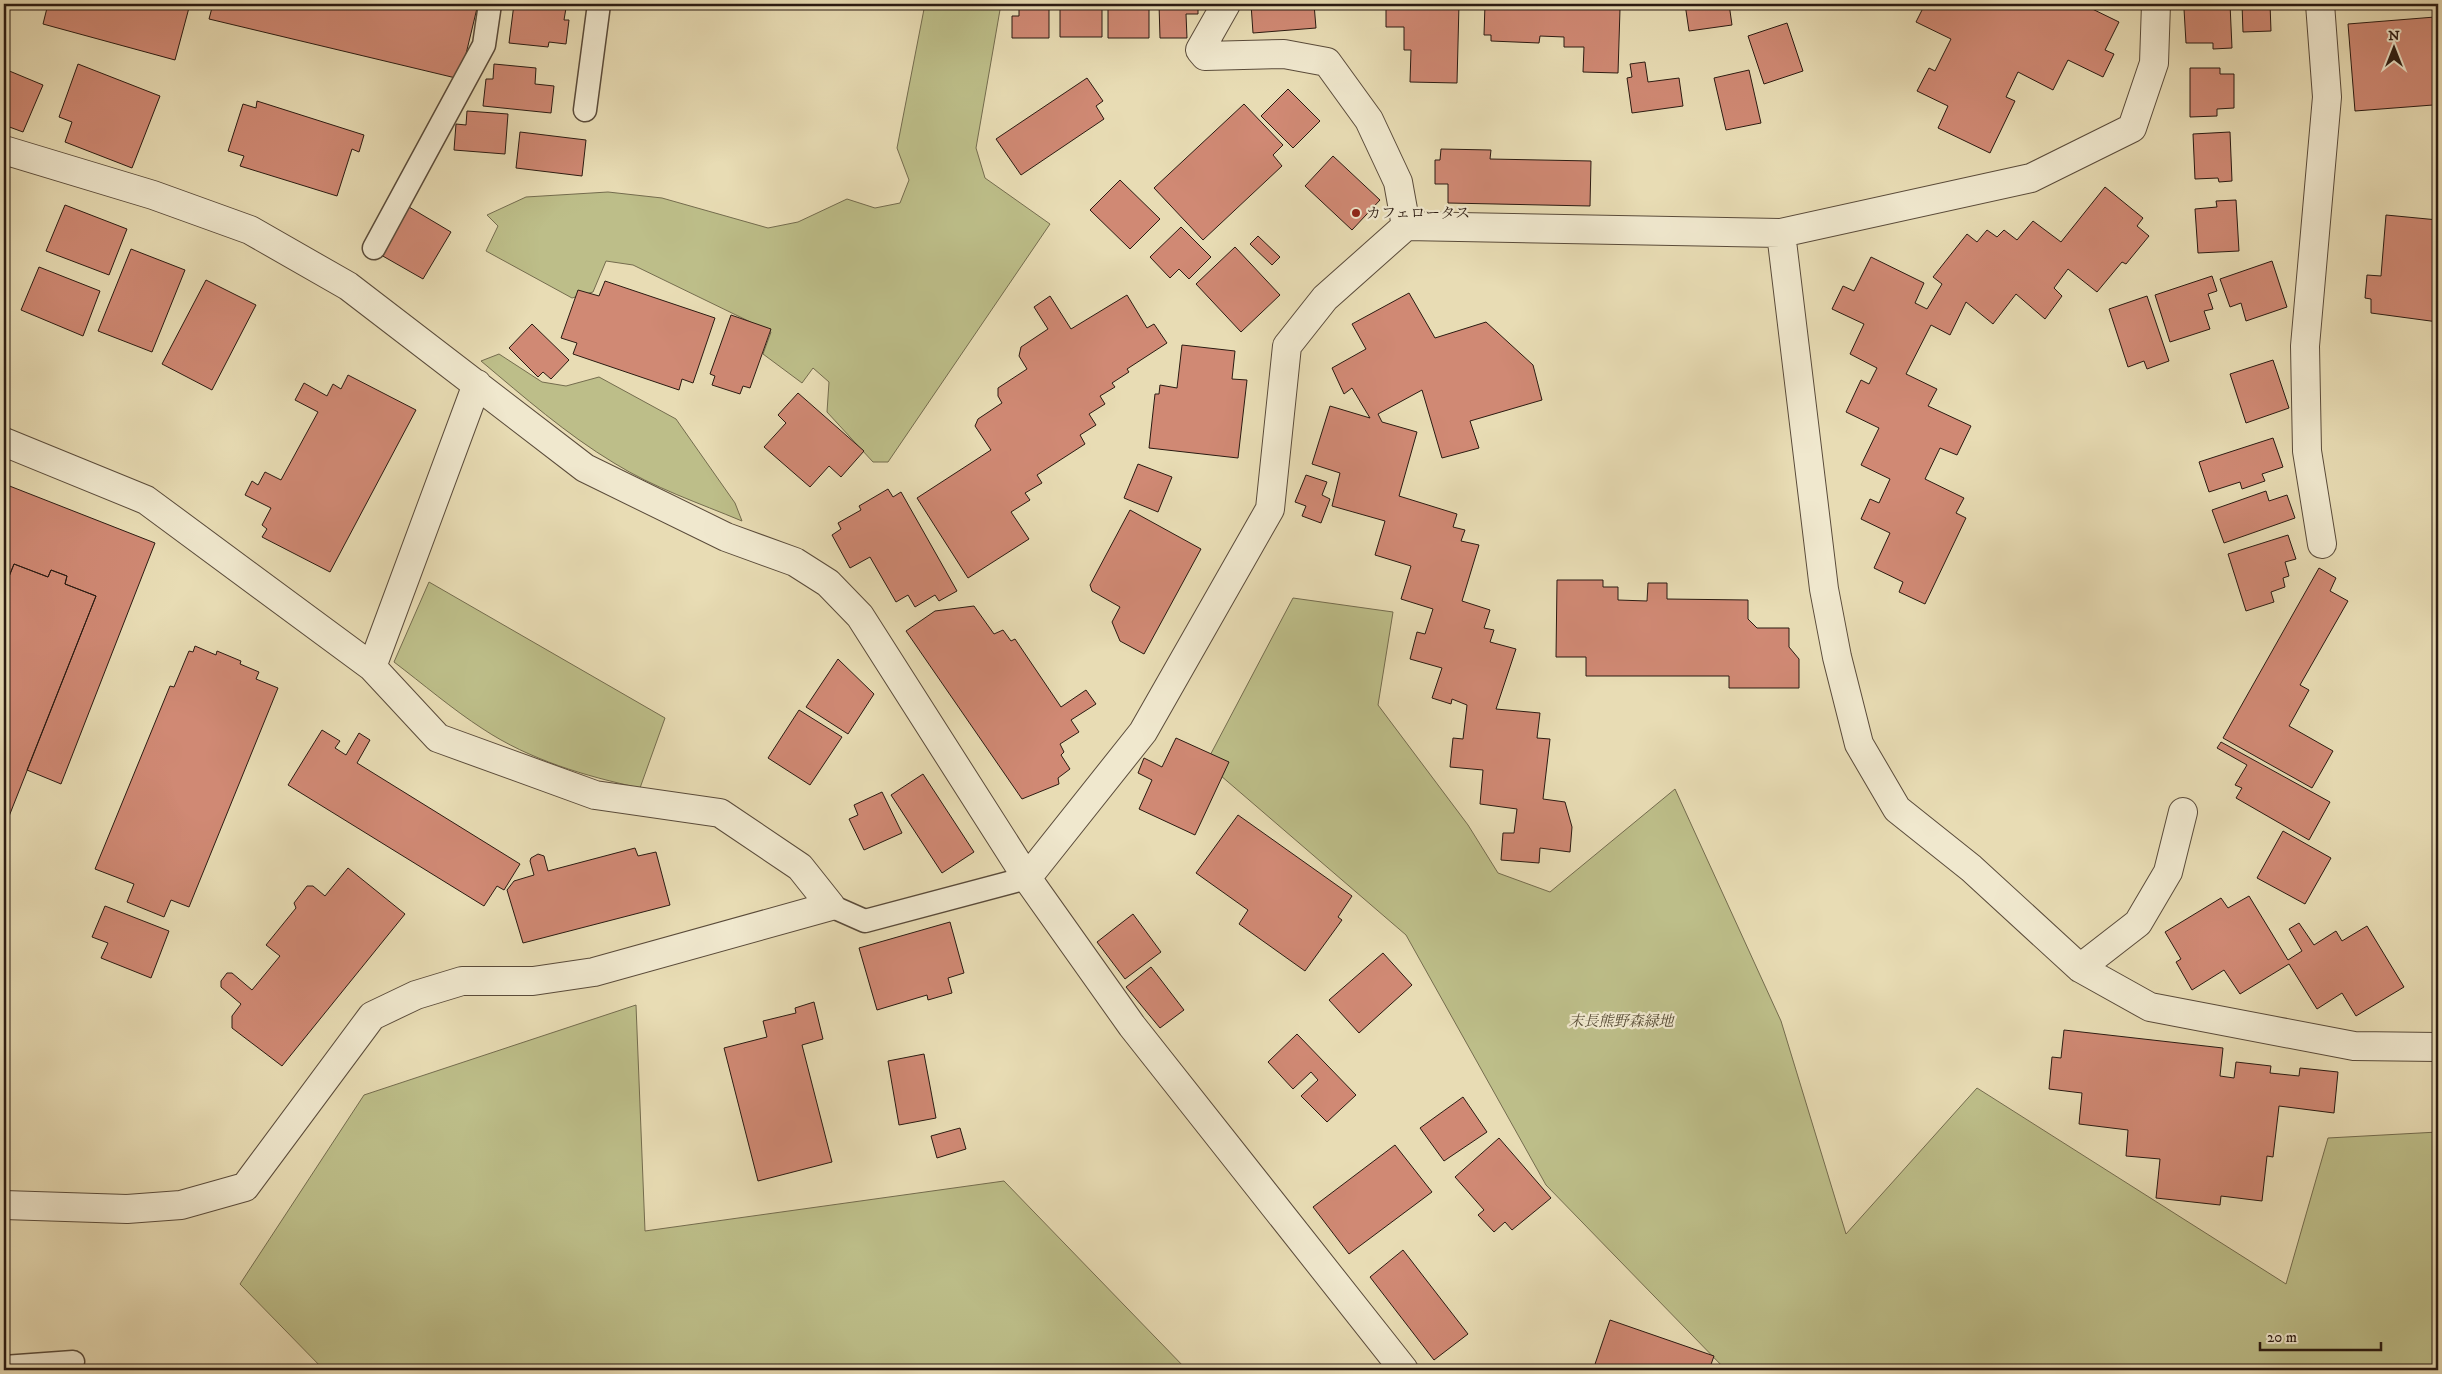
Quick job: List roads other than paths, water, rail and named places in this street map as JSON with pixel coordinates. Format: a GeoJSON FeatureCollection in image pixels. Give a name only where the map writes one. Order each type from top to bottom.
{"type":"FeatureCollection","features":[{"type":"Feature","properties":{"kind":"street"},"geometry":{"type":"LineString","coordinates":[[1226,4],[1200,50],[1205,56],[1284,54],[1326,62],[1369,120],[1398,182],[1406,226]]}},
{"type":"Feature","properties":{"kind":"street"},"geometry":{"type":"LineString","coordinates":[[1027,878],[1143,732],[1270,509],[1287,346],[1325,298],[1406,226],[1781,233],[2031,178],[2132,128],[2154,63],[2156,4]]}},
{"type":"Feature","properties":{"kind":"street"},"geometry":{"type":"LineString","coordinates":[[2320,4],[2327,97],[2305,346],[2308,451],[2322,544]]}},
{"type":"Feature","properties":{"kind":"street"},"geometry":{"type":"LineString","coordinates":[[4,150],[153,195],[250,230],[348,286],[585,468],[726,537],[795,562],[828,582],[860,616],[1027,878],[1132,1026],[1404,1370]]}},
{"type":"Feature","properties":{"kind":"street"},"geometry":{"type":"LineString","coordinates":[[1781,233],[1824,589],[1837,657],[1860,744],[1898,808],[1971,868],[2080,968],[2150,1007],[2354,1046],[2438,1047]]}},
{"type":"Feature","properties":{"kind":"street"},"geometry":{"type":"LineString","coordinates":[[372,667],[477,384]]}},
{"type":"Feature","properties":{"kind":"street"},"geometry":{"type":"LineString","coordinates":[[4,442],[146,500],[372,667],[438,738],[595,795],[720,813],[800,867],[831,906],[594,972],[533,981],[462,981],[416,995],[372,1016],[245,1187],[181,1205],[127,1209],[4,1205]]}},
{"type":"Feature","properties":{"kind":"street"},"geometry":{"type":"LineString","coordinates":[[2080,968],[2138,922],[2168,872],[2183,812]]}},
{"type":"Feature","properties":{"kind":"lane"},"geometry":{"type":"LineString","coordinates":[[374,248],[484,46],[490,4]]}},
{"type":"Feature","properties":{"kind":"lane"},"geometry":{"type":"LineString","coordinates":[[585,110],[599,4]]}},
{"type":"Feature","properties":{"kind":"lane"},"geometry":{"type":"LineString","coordinates":[[831,906],[865,920],[1027,878]]}},
{"type":"Feature","properties":{"kind":"lane"},"geometry":{"type":"LineString","coordinates":[[4,1366],[73,1362]]}},
{"type":"Feature","properties":{"kind":"place","name":"カフェロータス"},"geometry":{"type":"Point","coordinates":[1356,213]}},
{"type":"Feature","properties":{"kind":"park label","name":"末長熊野森緑地"},"geometry":{"type":"Point","coordinates":[1621,1021]}}]}
